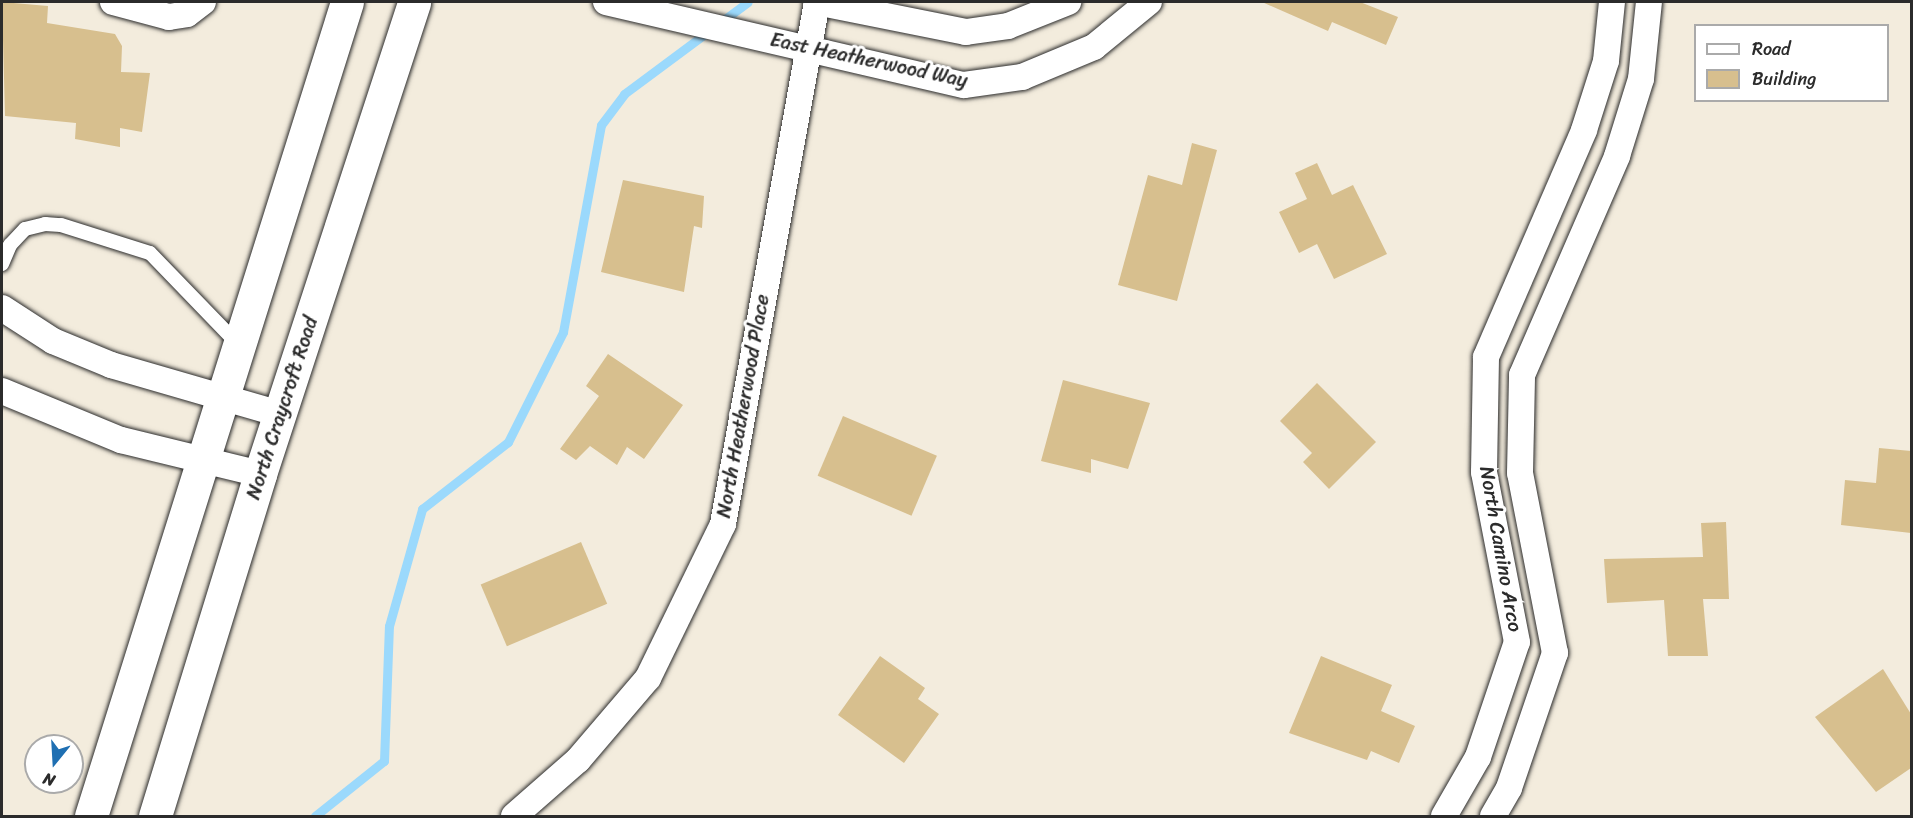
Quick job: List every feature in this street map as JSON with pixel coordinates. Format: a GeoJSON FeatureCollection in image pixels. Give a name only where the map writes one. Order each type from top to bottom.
{"type":"FeatureCollection","features":[{"type":"Feature","properties":{"kind":"main road"},"geometry":{"type":"LineString","coordinates":[[91,816],[225,397],[347,2]]}},
{"type":"Feature","properties":{"kind":"main road","name":"North Craycroft Road"},"geometry":{"type":"LineString","coordinates":[[155,816],[260,474],[414,2]]}},
{"type":"Feature","properties":{"kind":"street"},"geometry":{"type":"LineString","coordinates":[[113,2],[169,17],[187,14],[203,2]]}},
{"type":"Feature","properties":{"kind":"street","name":"East Heatherwood Way"},"geometry":{"type":"LineString","coordinates":[[606,2],[964,84],[1022,76],[1094,47],[1149,2]]}},
{"type":"Feature","properties":{"kind":"street"},"geometry":{"type":"LineString","coordinates":[[817,2],[966,32],[1008,26],[1068,2]]}},
{"type":"Feature","properties":{"kind":"street","name":"North Heatherwood Place"},"geometry":{"type":"LineString","coordinates":[[514,816],[578,760],[648,678],[723,524],[794,112],[811,49],[817,2]]}},
{"type":"Feature","properties":{"kind":"street","name":"North Camino Arco"},"geometry":{"type":"LineString","coordinates":[[1444,816],[1478,757],[1517,642],[1484,472],[1486,357],[1584,130],[1606,61],[1612,2]]}},
{"type":"Feature","properties":{"kind":"street","name":"North Camino Arco"},"geometry":{"type":"LineString","coordinates":[[1493,816],[1509,788],[1555,653],[1520,473],[1522,375],[1617,156],[1641,79],[1649,2]]}},
{"type":"Feature","properties":{"kind":"street"},"geometry":{"type":"LineString","coordinates":[[2,308],[53,341],[111,365],[280,414]]}},
{"type":"Feature","properties":{"kind":"street"},"geometry":{"type":"LineString","coordinates":[[2,391],[121,440],[204,457],[260,474]]}},
{"type":"Feature","properties":{"kind":"lane"},"geometry":{"type":"LineString","coordinates":[[2,264],[10,245],[25,229],[45,224],[61,225],[150,253],[241,346]]}},
{"type":"Feature","properties":{"kind":"building"},"geometry":{"type":"Polygon","coordinates":[[[2,2],[48,6],[47,23],[115,34],[122,46],[121,72],[150,73],[142,132],[120,128],[120,147],[75,139],[76,123],[5,116],[2,2]]]}},
{"type":"Feature","properties":{"kind":"building"},"geometry":{"type":"Polygon","coordinates":[[[1262,2],[1360,2],[1398,17],[1386,45],[1332,22],[1328,31],[1262,2]]]}},
{"type":"Feature","properties":{"kind":"building"},"geometry":{"type":"Polygon","coordinates":[[[1192,143],[1217,150],[1177,301],[1118,285],[1148,175],[1182,185],[1192,143]]]}},
{"type":"Feature","properties":{"kind":"building"},"geometry":{"type":"Polygon","coordinates":[[[1317,163],[1332,195],[1353,185],[1387,254],[1334,279],[1317,244],[1299,253],[1279,212],[1307,199],[1295,173],[1317,163]]]}},
{"type":"Feature","properties":{"kind":"building"},"geometry":{"type":"Polygon","coordinates":[[[623,180],[704,196],[702,228],[694,226],[684,292],[601,272],[623,180]]]}},
{"type":"Feature","properties":{"kind":"building"},"geometry":{"type":"Polygon","coordinates":[[[608,354],[683,405],[644,459],[627,447],[617,465],[590,446],[576,460],[560,449],[599,396],[586,386],[608,354]]]}},
{"type":"Feature","properties":{"kind":"building"},"geometry":{"type":"Polygon","coordinates":[[[1063,380],[1150,403],[1128,469],[1091,459],[1091,473],[1041,461],[1063,380]]]}},
{"type":"Feature","properties":{"kind":"building"},"geometry":{"type":"Polygon","coordinates":[[[1317,383],[1376,442],[1329,489],[1303,462],[1312,453],[1280,421],[1317,383]]]}},
{"type":"Feature","properties":{"kind":"building"},"geometry":{"type":"Polygon","coordinates":[[[843,416],[937,456],[911,516],[818,476],[843,416]]]}},
{"type":"Feature","properties":{"kind":"building"},"geometry":{"type":"Polygon","coordinates":[[[1879,448],[1911,451],[1911,533],[1841,525],[1845,480],[1876,483],[1879,448]]]}},
{"type":"Feature","properties":{"kind":"building"},"geometry":{"type":"Polygon","coordinates":[[[1726,522],[1729,599],[1703,599],[1708,656],[1668,656],[1664,600],[1607,603],[1604,559],[1703,557],[1701,523],[1726,522]]]}},
{"type":"Feature","properties":{"kind":"building"},"geometry":{"type":"Polygon","coordinates":[[[581,542],[607,604],[507,646],[481,585],[581,542]]]}},
{"type":"Feature","properties":{"kind":"building"},"geometry":{"type":"Polygon","coordinates":[[[880,656],[925,688],[918,699],[939,714],[904,763],[838,715],[880,656]]]}},
{"type":"Feature","properties":{"kind":"building"},"geometry":{"type":"Polygon","coordinates":[[[1321,656],[1392,685],[1381,711],[1415,726],[1399,763],[1371,751],[1367,760],[1289,733],[1321,656]]]}},
{"type":"Feature","properties":{"kind":"building"},"geometry":{"type":"Polygon","coordinates":[[[1883,669],[1911,714],[1911,768],[1876,792],[1815,717],[1883,669]]]}},
{"type":"Feature","properties":{"kind":"waterway"},"geometry":{"type":"LineString","coordinates":[[315,816],[384,761],[389,626],[422,509],[508,442],[563,332],[601,125],[624,94],[748,2]]}}]}
